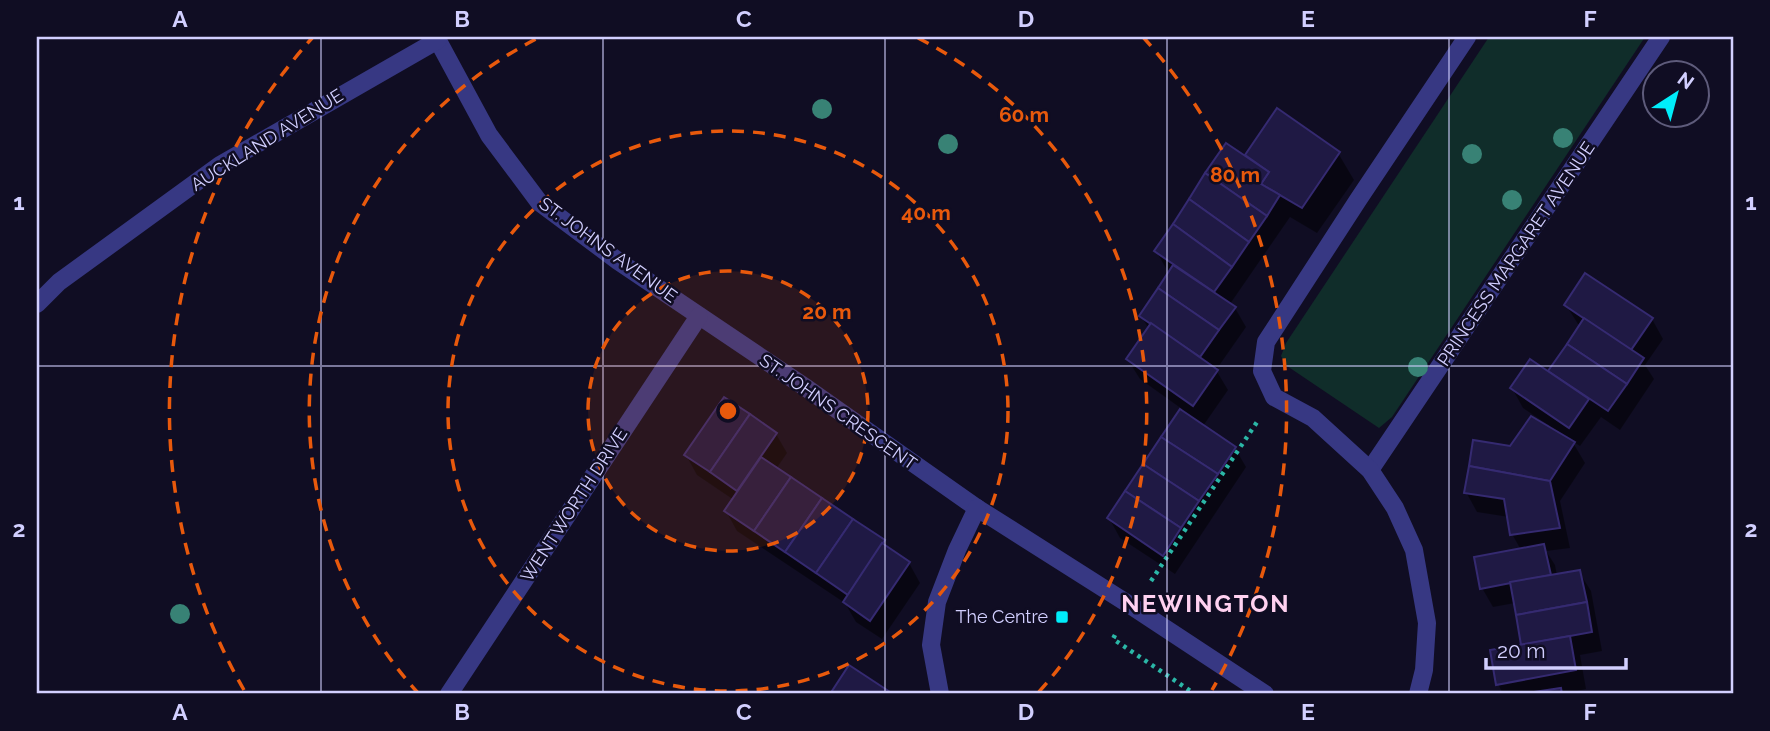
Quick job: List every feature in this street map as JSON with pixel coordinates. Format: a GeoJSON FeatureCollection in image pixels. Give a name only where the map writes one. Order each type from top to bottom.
{"type":"FeatureCollection","features":[{"type":"Feature","properties":{"kind":"street"},"geometry":{"type":"LineString","coordinates":[[1418,694],[1424,670],[1427,623],[1414,550],[1395,508],[1370,470],[1313,418],[1274,397],[1262,371],[1266,342],[1357,200],[1467,37]]}},
{"type":"Feature","properties":{"kind":"street","name":"PRINCESS MARGARET AVENUE"},"geometry":{"type":"LineString","coordinates":[[1370,470],[1661,37]]}},
{"type":"Feature","properties":{"kind":"street","name":"AUCKLAND AVENUE"},"geometry":{"type":"LineString","coordinates":[[37,304],[59,282],[220,165],[437,38]]}},
{"type":"Feature","properties":{"kind":"street","name":"ST. JOHNS AVENUE"},"geometry":{"type":"LineString","coordinates":[[437,38],[488,135],[539,202],[618,261],[699,316]]}},
{"type":"Feature","properties":{"kind":"street","name":"ST. JOHNS CRESCENT"},"geometry":{"type":"LineString","coordinates":[[699,316],[977,508],[1265,694]]}},
{"type":"Feature","properties":{"kind":"street","name":"WENTWORTH DRIVE"},"geometry":{"type":"LineString","coordinates":[[449,694],[699,316]]}},
{"type":"Feature","properties":{"kind":"street"},"geometry":{"type":"LineString","coordinates":[[940,694],[931,645],[937,602],[977,508]]}},
{"type":"Feature","properties":{"kind":"path"},"geometry":{"type":"LineString","coordinates":[[1195,694],[1112,639],[1274,397]]}},
{"type":"Feature","properties":{"kind":"green space"},"geometry":{"type":"Polygon","coordinates":[[[1489,37],[1645,37],[1392,417],[1379,428],[1287,366],[1281,356],[1286,343],[1489,37]]]}},
{"type":"Feature","properties":{"kind":"building"},"geometry":{"type":"Polygon","coordinates":[[[1277,108],[1340,152],[1302,208],[1261,184],[1269,172],[1245,155],[1277,108]]]}},
{"type":"Feature","properties":{"kind":"building"},"geometry":{"type":"Polygon","coordinates":[[[1226,143],[1269,172],[1261,184],[1280,195],[1267,216],[1205,173],[1226,143]]]}},
{"type":"Feature","properties":{"kind":"building"},"geometry":{"type":"Polygon","coordinates":[[[1205,173],[1267,216],[1249,242],[1189,199],[1205,173]]]}},
{"type":"Feature","properties":{"kind":"building"},"geometry":{"type":"Polygon","coordinates":[[[1189,199],[1249,242],[1232,267],[1173,224],[1189,199]]]}},
{"type":"Feature","properties":{"kind":"building"},"geometry":{"type":"Polygon","coordinates":[[[1173,224],[1232,267],[1214,292],[1154,251],[1173,224]]]}},
{"type":"Feature","properties":{"kind":"building"},"geometry":{"type":"Polygon","coordinates":[[[1173,265],[1236,307],[1219,330],[1158,288],[1173,265]]]}},
{"type":"Feature","properties":{"kind":"building"},"geometry":{"type":"Polygon","coordinates":[[[1585,273],[1653,318],[1631,350],[1564,305],[1585,273]]]}},
{"type":"Feature","properties":{"kind":"building"},"geometry":{"type":"Polygon","coordinates":[[[1158,288],[1219,330],[1200,357],[1139,316],[1158,288]]]}},
{"type":"Feature","properties":{"kind":"building"},"geometry":{"type":"Polygon","coordinates":[[[1584,318],[1644,358],[1627,384],[1567,344],[1584,318]]]}},
{"type":"Feature","properties":{"kind":"building"},"geometry":{"type":"Polygon","coordinates":[[[1151,323],[1218,370],[1193,406],[1126,359],[1151,323]]]}},
{"type":"Feature","properties":{"kind":"building"},"geometry":{"type":"Polygon","coordinates":[[[1567,344],[1627,384],[1608,411],[1548,371],[1567,344]]]}},
{"type":"Feature","properties":{"kind":"building"},"geometry":{"type":"Polygon","coordinates":[[[1530,359],[1589,399],[1569,428],[1510,388],[1530,359]]]}},
{"type":"Feature","properties":{"kind":"building"},"geometry":{"type":"Polygon","coordinates":[[[724,397],[750,414],[710,472],[684,455],[724,397]]]}},
{"type":"Feature","properties":{"kind":"building"},"geometry":{"type":"Polygon","coordinates":[[[1180,409],[1236,447],[1218,474],[1161,437],[1180,409]]]}},
{"type":"Feature","properties":{"kind":"building"},"geometry":{"type":"Polygon","coordinates":[[[750,414],[777,433],[737,491],[710,472],[750,414]]]}},
{"type":"Feature","properties":{"kind":"building"},"geometry":{"type":"Polygon","coordinates":[[[1531,416],[1575,442],[1550,481],[1469,466],[1473,440],[1510,446],[1531,416]]]}},
{"type":"Feature","properties":{"kind":"building"},"geometry":{"type":"Polygon","coordinates":[[[1161,437],[1218,474],[1199,501],[1143,464],[1161,437]]]}},
{"type":"Feature","properties":{"kind":"building"},"geometry":{"type":"Polygon","coordinates":[[[761,457],[791,477],[754,531],[724,511],[761,457]]]}},
{"type":"Feature","properties":{"kind":"building"},"geometry":{"type":"Polygon","coordinates":[[[1143,464],[1199,501],[1181,528],[1125,491],[1143,464]]]}},
{"type":"Feature","properties":{"kind":"building"},"geometry":{"type":"Polygon","coordinates":[[[1469,466],[1550,481],[1560,528],[1510,535],[1504,499],[1464,493],[1469,466]]]}},
{"type":"Feature","properties":{"kind":"building"},"geometry":{"type":"Polygon","coordinates":[[[791,477],[822,498],[785,552],[754,531],[791,477]]]}},
{"type":"Feature","properties":{"kind":"building"},"geometry":{"type":"Polygon","coordinates":[[[1125,491],[1181,528],[1163,556],[1107,518],[1125,491]]]}},
{"type":"Feature","properties":{"kind":"building"},"geometry":{"type":"Polygon","coordinates":[[[822,498],[853,519],[816,573],[785,552],[822,498]]]}},
{"type":"Feature","properties":{"kind":"building"},"geometry":{"type":"Polygon","coordinates":[[[853,519],[885,540],[848,595],[816,573],[853,519]]]}},
{"type":"Feature","properties":{"kind":"building"},"geometry":{"type":"Polygon","coordinates":[[[882,543],[910,562],[870,621],[843,602],[882,543]]]}},
{"type":"Feature","properties":{"kind":"building"},"geometry":{"type":"Polygon","coordinates":[[[1544,544],[1551,575],[1480,589],[1474,557],[1544,544]]]}},
{"type":"Feature","properties":{"kind":"building"},"geometry":{"type":"Polygon","coordinates":[[[1580,570],[1587,602],[1516,615],[1510,582],[1580,570]]]}},
{"type":"Feature","properties":{"kind":"building"},"geometry":{"type":"Polygon","coordinates":[[[1587,602],[1592,632],[1521,645],[1516,615],[1587,602]]]}},
{"type":"Feature","properties":{"kind":"building"},"geometry":{"type":"Polygon","coordinates":[[[1570,636],[1576,670],[1496,685],[1490,650],[1570,636]]]}},
{"type":"Feature","properties":{"kind":"building"},"geometry":{"type":"Polygon","coordinates":[[[849,665],[893,694],[830,694],[849,665]]]}},
{"type":"Feature","properties":{"kind":"building"},"geometry":{"type":"Polygon","coordinates":[[[1561,688],[1562,694],[1521,694],[1561,688]]]}},
{"type":"Feature","properties":{"kind":"place","name":"The Centre"},"geometry":{"type":"Point","coordinates":[1062,617]}},
{"type":"Feature","properties":{"kind":"district","name":"NEWINGTON"},"geometry":{"type":"Point","coordinates":[1206,604]}}]}
